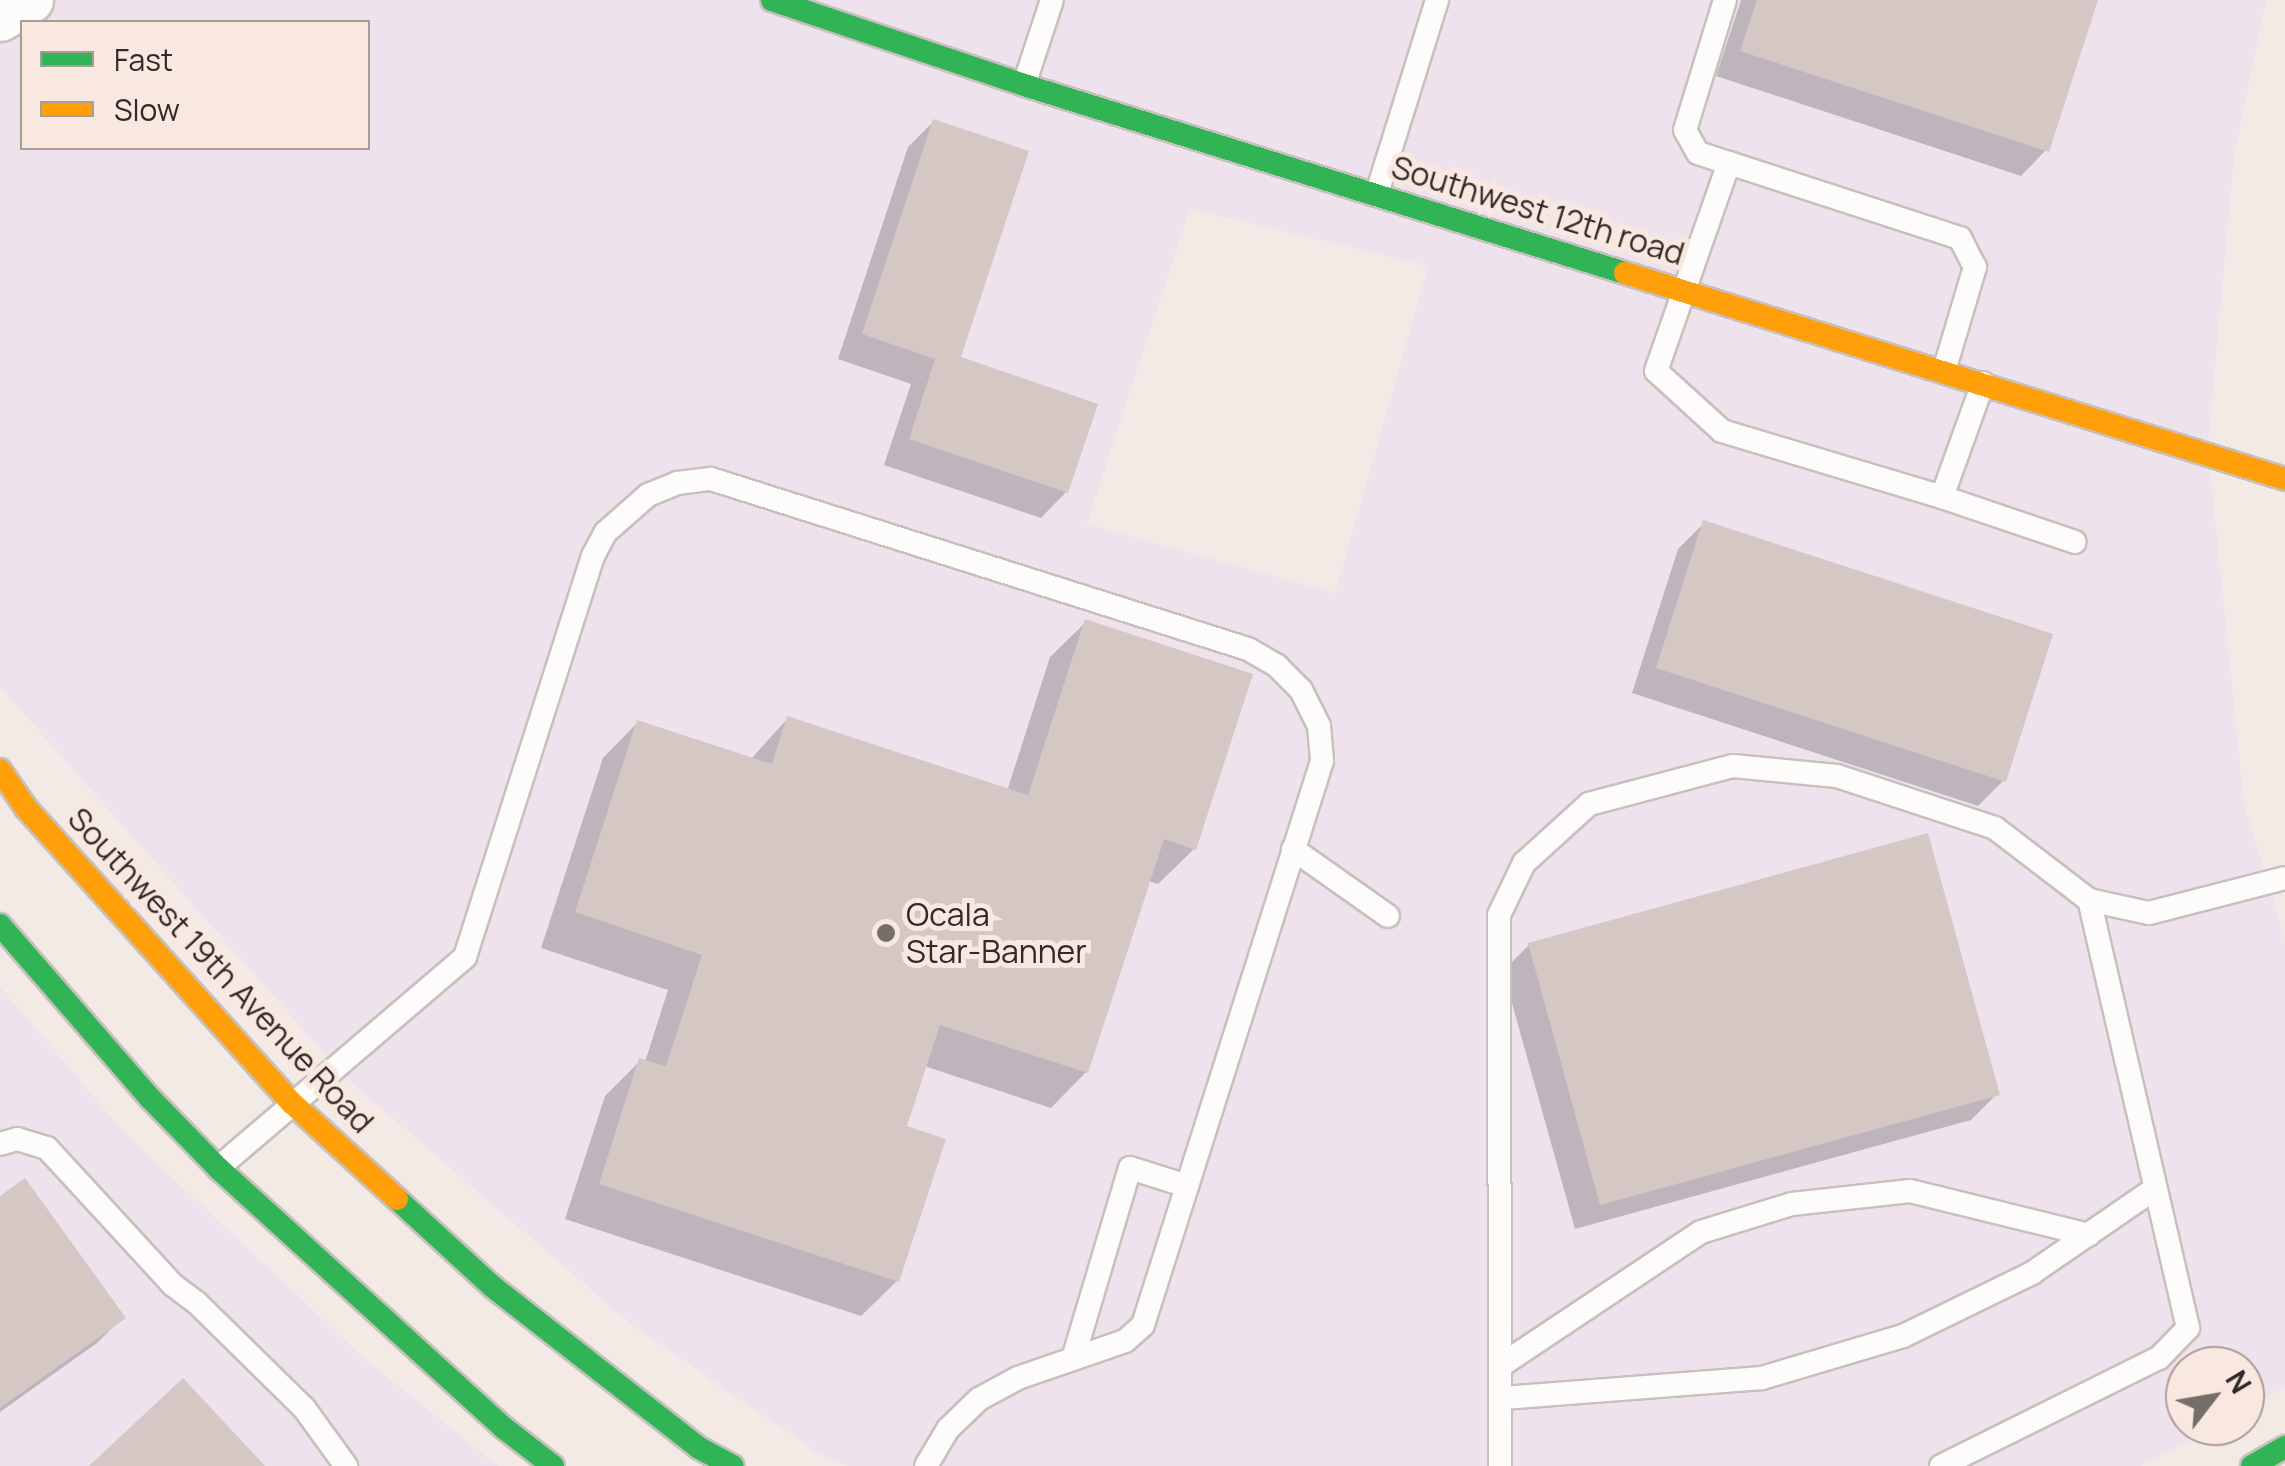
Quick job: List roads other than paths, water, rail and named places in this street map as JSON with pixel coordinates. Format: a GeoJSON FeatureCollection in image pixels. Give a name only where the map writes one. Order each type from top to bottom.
{"type":"FeatureCollection","features":[{"type":"Feature","properties":{"kind":"main road","name":"Southwest 12th road"},"geometry":{"type":"LineString","coordinates":[[772,0],[1024,85],[2285,479]]}},
{"type":"Feature","properties":{"kind":"main road","name":"Southwest 19th Avenue Road"},"geometry":{"type":"LineString","coordinates":[[0,770],[26,808],[292,1104],[494,1287],[698,1448],[734,1466]]}},
{"type":"Feature","properties":{"kind":"main road"},"geometry":{"type":"LineString","coordinates":[[0,925],[150,1098],[218,1168],[364,1296],[504,1428],[553,1466]]}},
{"type":"Feature","properties":{"kind":"main road"},"geometry":{"type":"LineString","coordinates":[[2252,1466],[2285,1447]]}},
{"type":"Feature","properties":{"kind":"street"},"geometry":{"type":"LineString","coordinates":[[0,18],[30,0]]}},
{"type":"Feature","properties":{"kind":"lane"},"geometry":{"type":"LineString","coordinates":[[1024,85],[1052,0]]}},
{"type":"Feature","properties":{"kind":"lane"},"geometry":{"type":"LineString","coordinates":[[1377,193],[1438,0]]}},
{"type":"Feature","properties":{"kind":"lane"},"geometry":{"type":"LineString","coordinates":[[1725,0],[1686,130],[1698,153],[1960,238],[1975,267],[1944,371]]}},
{"type":"Feature","properties":{"kind":"lane"},"geometry":{"type":"LineString","coordinates":[[1729,163],[1656,371],[1722,431],[2076,542]]}},
{"type":"Feature","properties":{"kind":"lane"},"geometry":{"type":"LineString","coordinates":[[1942,497],[1983,384]]}},
{"type":"Feature","properties":{"kind":"lane"},"geometry":{"type":"LineString","coordinates":[[218,1168],[465,957],[593,556],[606,532],[625,513],[677,483],[711,478],[1248,649],[1277,666],[1301,690],[1319,726],[1322,761],[1144,1324],[1124,1341],[1018,1378],[979,1399],[948,1429],[926,1466]]}},
{"type":"Feature","properties":{"kind":"lane"},"geometry":{"type":"LineString","coordinates":[[1500,1466],[1503,1364],[1499,915],[1524,863],[1589,804],[1733,766],[1837,776],[1994,828],[2089,900],[2149,912],[2285,878]]}},
{"type":"Feature","properties":{"kind":"lane"},"geometry":{"type":"LineString","coordinates":[[1294,850],[1388,916]]}},
{"type":"Feature","properties":{"kind":"lane"},"geometry":{"type":"LineString","coordinates":[[1941,1466],[2159,1358],[2188,1328],[2089,900]]}},
{"type":"Feature","properties":{"kind":"lane"},"geometry":{"type":"LineString","coordinates":[[0,1144],[17,1139],[47,1148],[172,1286],[197,1303],[304,1408],[346,1466]]}},
{"type":"Feature","properties":{"kind":"lane"},"geometry":{"type":"LineString","coordinates":[[1072,1359],[1130,1168],[1188,1186]]}},
{"type":"Feature","properties":{"kind":"lane"},"geometry":{"type":"LineString","coordinates":[[1503,1398],[1762,1378],[1904,1336],[2032,1273],[2154,1189]]}},
{"type":"Feature","properties":{"kind":"lane"},"geometry":{"type":"LineString","coordinates":[[1503,1364],[1702,1232],[1792,1204],[1910,1191],[2088,1234]]}},
{"type":"Feature","properties":{"kind":"place","name":"Ocala Star-Banner"},"geometry":{"type":"Point","coordinates":[886,933]}}]}
